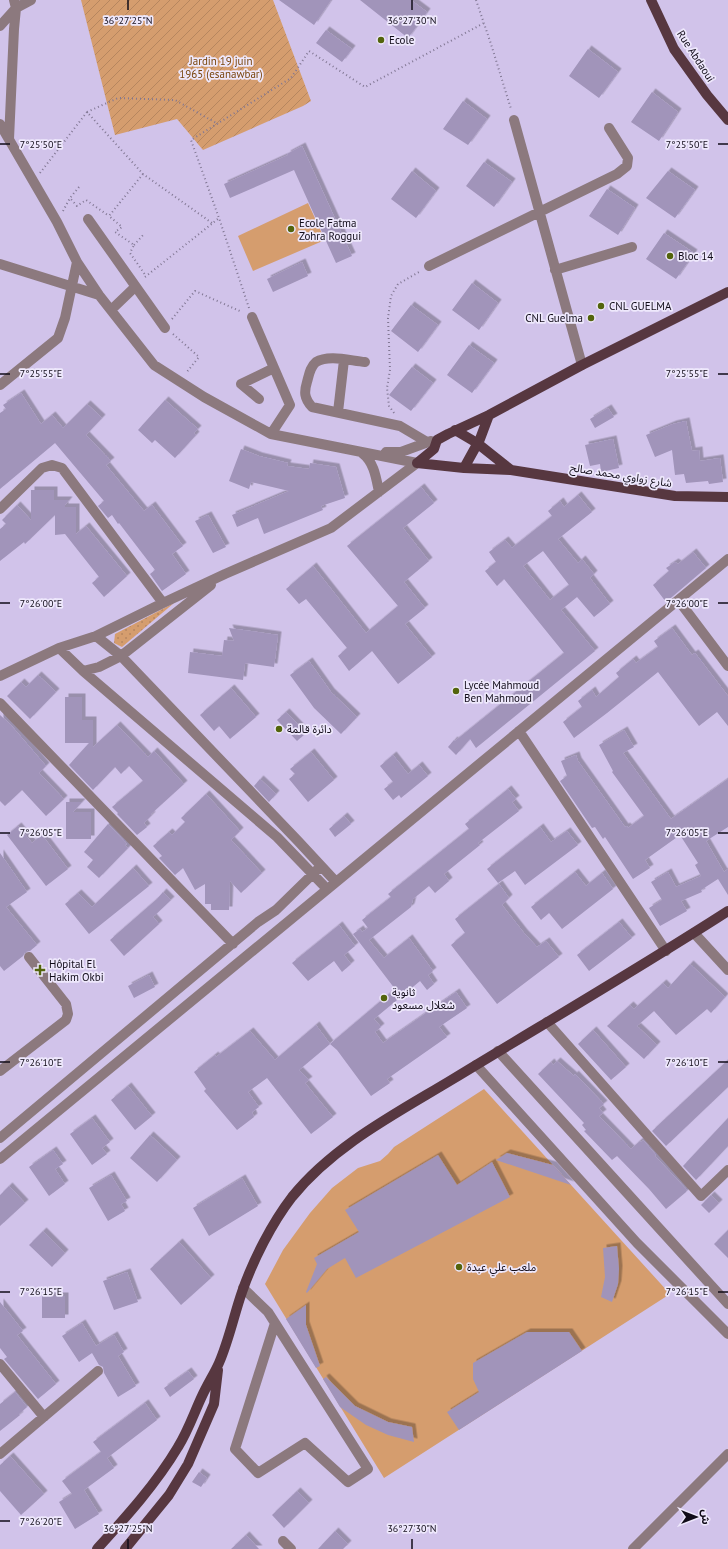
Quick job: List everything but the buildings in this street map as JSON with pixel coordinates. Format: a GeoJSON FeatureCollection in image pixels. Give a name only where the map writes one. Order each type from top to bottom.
{"type":"FeatureCollection","features":[{"type":"Feature","properties":{"kind":"main road","name":"Rue Abdaoui"},"geometry":{"type":"LineString","coordinates":[[650,0],[674,49],[707,95],[728,119]]}},
{"type":"Feature","properties":{"kind":"main road"},"geometry":{"type":"LineString","coordinates":[[416,463],[434,448],[432,441],[489,415],[582,365],[728,292]]}},
{"type":"Feature","properties":{"kind":"main road"},"geometry":{"type":"LineString","coordinates":[[464,468],[489,415]]}},
{"type":"Feature","properties":{"kind":"main road","name":"شارع زواوي محمد صالح"},"geometry":{"type":"LineString","coordinates":[[455,430],[477,443],[511,470]]}},
{"type":"Feature","properties":{"kind":"main road","name":"شارع زواوي محمد صالح"},"geometry":{"type":"LineString","coordinates":[[416,463],[464,468],[511,470],[675,496],[728,497]]}},
{"type":"Feature","properties":{"kind":"main road"},"geometry":{"type":"LineString","coordinates":[[97,1549],[149,1488],[179,1446],[219,1362],[243,1288],[262,1245],[291,1198],[311,1176],[358,1139],[498,1051],[666,951],[728,911]]}},
{"type":"Feature","properties":{"kind":"main road"},"geometry":{"type":"LineString","coordinates":[[125,1549],[169,1495],[188,1464],[214,1404],[219,1362]]}},
{"type":"Feature","properties":{"kind":"street"},"geometry":{"type":"LineString","coordinates":[[0,26],[17,3],[31,0]]}},
{"type":"Feature","properties":{"kind":"street"},"geometry":{"type":"LineString","coordinates":[[9,139],[14,29],[17,3]]}},
{"type":"Feature","properties":{"kind":"street"},"geometry":{"type":"LineString","coordinates":[[514,120],[582,365]]}},
{"type":"Feature","properties":{"kind":"street"},"geometry":{"type":"LineString","coordinates":[[0,124],[57,222],[77,262],[99,295],[154,365],[204,398],[271,434],[416,463]]}},
{"type":"Feature","properties":{"kind":"street"},"geometry":{"type":"LineString","coordinates":[[429,266],[617,174],[627,166],[628,158],[609,128]]}},
{"type":"Feature","properties":{"kind":"street"},"geometry":{"type":"LineString","coordinates":[[88,219],[135,287],[168,324]]}},
{"type":"Feature","properties":{"kind":"street"},"geometry":{"type":"LineString","coordinates":[[555,270],[632,247]]}},
{"type":"Feature","properties":{"kind":"street"},"geometry":{"type":"LineString","coordinates":[[0,385],[58,338],[65,318],[77,262]]}},
{"type":"Feature","properties":{"kind":"street"},"geometry":{"type":"LineString","coordinates":[[0,264],[72,288],[99,295]]}},
{"type":"Feature","properties":{"kind":"street"},"geometry":{"type":"LineString","coordinates":[[111,310],[135,287]]}},
{"type":"Feature","properties":{"kind":"street"},"geometry":{"type":"LineString","coordinates":[[252,317],[290,405],[271,434]]}},
{"type":"Feature","properties":{"kind":"street"},"geometry":{"type":"LineString","coordinates":[[365,362],[327,358],[316,363],[311,369],[304,392],[306,401],[312,407],[400,426],[432,441]]}},
{"type":"Feature","properties":{"kind":"street"},"geometry":{"type":"LineString","coordinates":[[338,412],[344,360]]}},
{"type":"Feature","properties":{"kind":"street"},"geometry":{"type":"LineString","coordinates":[[259,399],[241,384],[274,368]]}},
{"type":"Feature","properties":{"kind":"street"},"geometry":{"type":"LineString","coordinates":[[362,453],[401,452],[432,441]]}},
{"type":"Feature","properties":{"kind":"street"},"geometry":{"type":"LineString","coordinates":[[362,453],[369,459],[373,468],[379,492]]}},
{"type":"Feature","properties":{"kind":"street"},"geometry":{"type":"LineString","coordinates":[[0,676],[59,648],[96,636],[225,574],[331,528],[416,463]]}},
{"type":"Feature","properties":{"kind":"street"},"geometry":{"type":"LineString","coordinates":[[0,509],[42,468],[52,465],[62,468],[163,603]]}},
{"type":"Feature","properties":{"kind":"street"},"geometry":{"type":"LineString","coordinates":[[0,1159],[326,889],[679,601],[728,559]]}},
{"type":"Feature","properties":{"kind":"street"},"geometry":{"type":"LineString","coordinates":[[83,671],[99,667],[121,656],[225,574]]}},
{"type":"Feature","properties":{"kind":"street"},"geometry":{"type":"LineString","coordinates":[[679,601],[728,666]]}},
{"type":"Feature","properties":{"kind":"street"},"geometry":{"type":"LineString","coordinates":[[96,636],[121,656],[336,882]]}},
{"type":"Feature","properties":{"kind":"street"},"geometry":{"type":"LineString","coordinates":[[59,648],[83,671],[277,837],[326,889]]}},
{"type":"Feature","properties":{"kind":"street"},"geometry":{"type":"LineString","coordinates":[[0,703],[233,944]]}},
{"type":"Feature","properties":{"kind":"street"},"geometry":{"type":"LineString","coordinates":[[519,731],[666,951]]}},
{"type":"Feature","properties":{"kind":"street"},"geometry":{"type":"LineString","coordinates":[[0,1138],[276,910],[321,866]]}},
{"type":"Feature","properties":{"kind":"street"},"geometry":{"type":"LineString","coordinates":[[694,933],[728,970]]}},
{"type":"Feature","properties":{"kind":"street"},"geometry":{"type":"LineString","coordinates":[[0,1071],[66,1020],[68,1014],[66,1004],[29,957]]}},
{"type":"Feature","properties":{"kind":"street"},"geometry":{"type":"LineString","coordinates":[[547,1022],[701,1196],[728,1170]]}},
{"type":"Feature","properties":{"kind":"street"},"geometry":{"type":"LineString","coordinates":[[498,1051],[728,1304]]}},
{"type":"Feature","properties":{"kind":"street"},"geometry":{"type":"LineString","coordinates":[[476,1065],[637,1243],[728,1334]]}},
{"type":"Feature","properties":{"kind":"street"},"geometry":{"type":"LineString","coordinates":[[243,1288],[268,1312],[368,1469],[348,1482],[306,1444],[258,1473],[235,1449],[275,1323]]}},
{"type":"Feature","properties":{"kind":"street"},"geometry":{"type":"LineString","coordinates":[[0,1364],[44,1417]]}},
{"type":"Feature","properties":{"kind":"street"},"geometry":{"type":"LineString","coordinates":[[0,1454],[98,1371]]}},
{"type":"Feature","properties":{"kind":"street"},"geometry":{"type":"LineString","coordinates":[[633,1549],[728,1454]]}},
{"type":"Feature","properties":{"kind":"street"},"geometry":{"type":"LineString","coordinates":[[283,1541],[291,1549]]}},
{"type":"Feature","properties":{"kind":"path"},"geometry":{"type":"LineString","coordinates":[[476,0],[514,120]]}},
{"type":"Feature","properties":{"kind":"path"},"geometry":{"type":"LineString","coordinates":[[252,317],[191,140],[291,78],[309,52],[365,87],[484,23]]}},
{"type":"Feature","properties":{"kind":"path"},"geometry":{"type":"LineString","coordinates":[[33,182],[87,112],[118,98],[175,100],[218,124]]}},
{"type":"Feature","properties":{"kind":"path"},"geometry":{"type":"LineString","coordinates":[[87,112],[143,174],[212,223]]}},
{"type":"Feature","properties":{"kind":"path"},"geometry":{"type":"LineString","coordinates":[[109,216],[143,174]]}},
{"type":"Feature","properties":{"kind":"path"},"geometry":{"type":"LineString","coordinates":[[79,187],[70,198],[77,206],[86,200],[109,216],[122,227],[115,232],[134,246]]}},
{"type":"Feature","properties":{"kind":"path"},"geometry":{"type":"LineString","coordinates":[[135,287],[146,276],[219,218]]}},
{"type":"Feature","properties":{"kind":"path"},"geometry":{"type":"LineString","coordinates":[[144,234],[130,253],[146,276]]}},
{"type":"Feature","properties":{"kind":"path"},"geometry":{"type":"LineString","coordinates":[[400,426],[389,406],[387,388],[390,370],[388,318],[391,296],[398,284],[429,266]]}},
{"type":"Feature","properties":{"kind":"path"},"geometry":{"type":"LineString","coordinates":[[168,324],[195,291],[252,317]]}},
{"type":"Feature","properties":{"kind":"green space","name":"Jardin 19 juin 1965 (esanawbar)"},"geometry":{"type":"Polygon","coordinates":[[[81,0],[273,0],[311,101],[303,106],[203,150],[177,119],[115,135],[81,0]]]}},
{"type":"Feature","properties":{"kind":"green space"},"geometry":{"type":"Polygon","coordinates":[[[308,203],[325,240],[253,271],[238,236],[308,203]]]}},
{"type":"Feature","properties":{"kind":"green space"},"geometry":{"type":"Polygon","coordinates":[[[174,603],[122,647],[114,643],[115,634],[174,603]]]}},
{"type":"Feature","properties":{"kind":"green space","name":"ملعب علي عبدة"},"geometry":{"type":"Polygon","coordinates":[[[484,1089],[670,1294],[384,1478],[265,1284],[283,1250],[310,1213],[332,1188],[358,1168],[380,1161],[394,1147],[484,1089]]]}},
{"type":"Feature","properties":{"kind":"place","name":"Ecole"},"geometry":{"type":"Point","coordinates":[381,40]}},
{"type":"Feature","properties":{"kind":"place","name":"Ecole Fatma Zohra Roggui"},"geometry":{"type":"Point","coordinates":[291,229]}},
{"type":"Feature","properties":{"kind":"place","name":"Bloc 14"},"geometry":{"type":"Point","coordinates":[670,256]}},
{"type":"Feature","properties":{"kind":"place","name":"CNL GUELMA"},"geometry":{"type":"Point","coordinates":[601,306]}},
{"type":"Feature","properties":{"kind":"place","name":"CNL Guelma"},"geometry":{"type":"Point","coordinates":[591,318]}},
{"type":"Feature","properties":{"kind":"place","name":"Lycée Mahmoud Ben Mahmoud"},"geometry":{"type":"Point","coordinates":[456,691]}},
{"type":"Feature","properties":{"kind":"place","name":"دائرة قالمة"},"geometry":{"type":"Point","coordinates":[279,729]}},
{"type":"Feature","properties":{"kind":"place","name":"Hôpital El Hakim Okbi"},"geometry":{"type":"Point","coordinates":[40,970]}},
{"type":"Feature","properties":{"kind":"place","name":"ثانوية شعلال مسعود"},"geometry":{"type":"Point","coordinates":[384,998]}},
{"type":"Feature","properties":{"kind":"place","name":"ملعب علي عبدة"},"geometry":{"type":"Point","coordinates":[459,1267]}}]}
